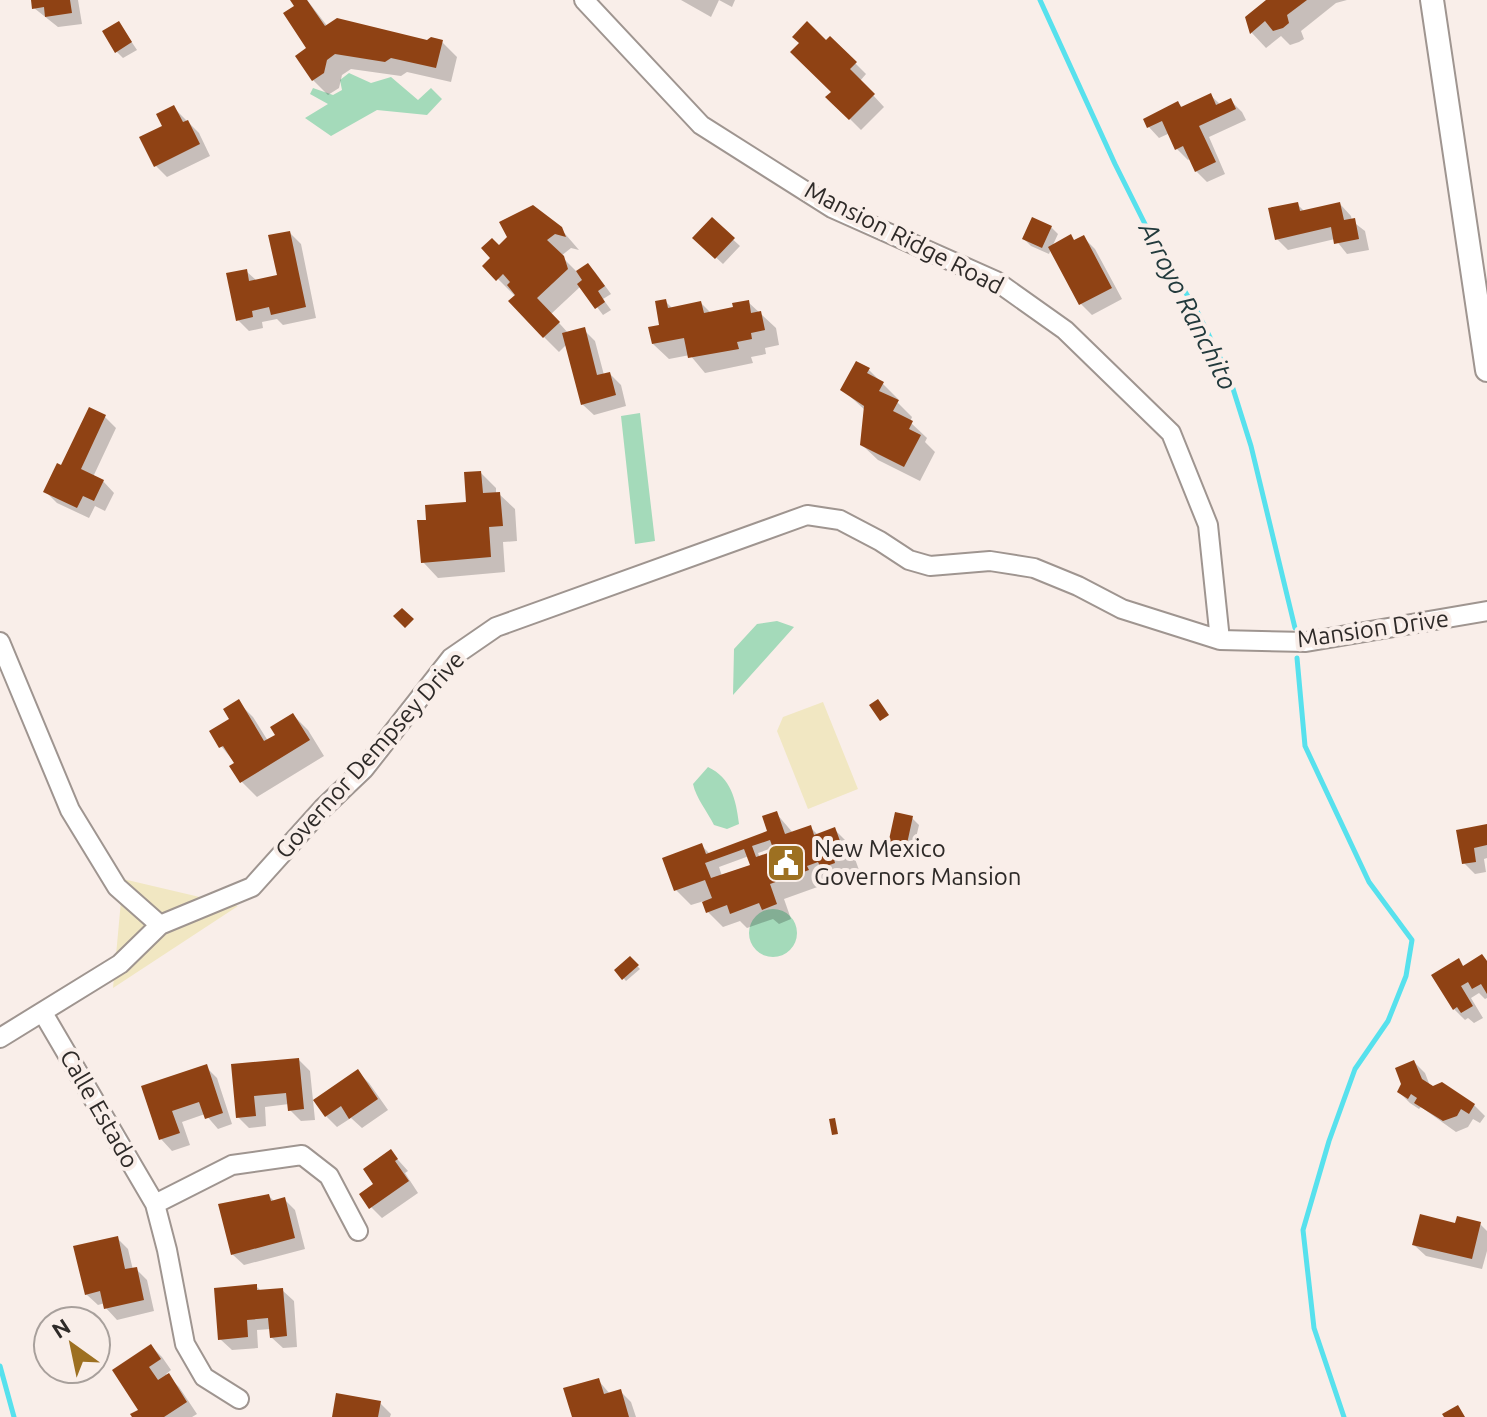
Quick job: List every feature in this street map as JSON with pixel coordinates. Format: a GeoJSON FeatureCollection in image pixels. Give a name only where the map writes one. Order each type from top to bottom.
{"type":"FeatureCollection","features":[{"type":"Feature","properties":{"kind":"street","name":"Mansion Ridge Road"},"geometry":{"type":"LineString","coordinates":[[584,0],[701,125],[832,208],[996,281],[1065,330],[1171,433],[1208,525],[1220,640]]}},
{"type":"Feature","properties":{"kind":"street"},"geometry":{"type":"LineString","coordinates":[[1432,0],[1487,370]]}},
{"type":"Feature","properties":{"kind":"street","name":"Governor Dempsey Drive"},"geometry":{"type":"LineString","coordinates":[[160,925],[252,887],[323,808],[364,769],[451,658],[496,627],[807,515],[840,520],[909,560],[930,566],[990,561],[1034,568]]}},
{"type":"Feature","properties":{"kind":"street","name":"Mansion Drive"},"geometry":{"type":"LineString","coordinates":[[1034,568],[1122,609],[1220,640],[1306,642],[1487,611]]}},
{"type":"Feature","properties":{"kind":"street"},"geometry":{"type":"LineString","coordinates":[[0,642],[70,810],[117,887],[160,925],[120,964],[0,1038]]}},
{"type":"Feature","properties":{"kind":"street","name":"Calle Estado"},"geometry":{"type":"LineString","coordinates":[[43,1013],[155,1204],[185,1344],[204,1377],[239,1399]]}},
{"type":"Feature","properties":{"kind":"street"},"geometry":{"type":"LineString","coordinates":[[155,1204],[232,1165],[302,1155],[329,1176],[358,1231]]}},
{"type":"Feature","properties":{"kind":"green space"},"geometry":{"type":"Polygon","coordinates":[[[349,73],[371,83],[391,77],[418,100],[431,88],[442,99],[427,115],[377,110],[331,136],[305,118],[328,104],[310,94],[313,88],[333,95],[342,90],[340,80],[349,73]]]}},
{"type":"Feature","properties":{"kind":"green space"},"geometry":{"type":"Polygon","coordinates":[[[640,413],[655,541],[635,544],[621,416],[640,413]]]}},
{"type":"Feature","properties":{"kind":"green space"},"geometry":{"type":"Polygon","coordinates":[[[777,621],[794,627],[733,695],[734,649],[757,624],[777,621]]]}},
{"type":"Feature","properties":{"kind":"green space"},"geometry":{"type":"Polygon","coordinates":[[[708,767],[722,777],[731,790],[739,824],[727,829],[714,825],[699,799],[693,784],[708,767]]]}},
{"type":"Feature","properties":{"kind":"green space"},"geometry":{"type":"Polygon","coordinates":[[[773,909],[790,916],[797,933],[790,950],[773,957],[756,950],[749,933],[756,916],[773,909]]]}},
{"type":"Feature","properties":{"kind":"sand"},"geometry":{"type":"Polygon","coordinates":[[[823,702],[858,789],[808,809],[777,731],[783,717],[823,702]]]}},
{"type":"Feature","properties":{"kind":"sand"},"geometry":{"type":"Polygon","coordinates":[[[123,879],[238,906],[113,988],[123,879]]]}},
{"type":"Feature","properties":{"kind":"building"},"geometry":{"type":"Polygon","coordinates":[[[31,0],[70,0],[72,13],[45,17],[44,7],[32,9],[31,0]]]}},
{"type":"Feature","properties":{"kind":"building"},"geometry":{"type":"Polygon","coordinates":[[[290,0],[307,0],[325,26],[337,18],[427,40],[431,37],[443,40],[436,68],[391,58],[385,62],[335,54],[327,60],[324,73],[312,81],[295,56],[306,48],[283,13],[294,6],[290,0]]]}},
{"type":"Feature","properties":{"kind":"building"},"geometry":{"type":"Polygon","coordinates":[[[1266,0],[1307,0],[1287,15],[1289,23],[1283,28],[1273,31],[1265,21],[1250,34],[1245,17],[1266,0]]]}},
{"type":"Feature","properties":{"kind":"building"},"geometry":{"type":"Polygon","coordinates":[[[119,21],[132,42],[115,53],[102,31],[119,21]]]}},
{"type":"Feature","properties":{"kind":"building"},"geometry":{"type":"Polygon","coordinates":[[[807,21],[826,40],[830,36],[857,62],[850,69],[875,94],[849,120],[825,97],[831,92],[790,52],[799,43],[792,37],[807,21]]]}},
{"type":"Feature","properties":{"kind":"building"},"geometry":{"type":"Polygon","coordinates":[[[1211,93],[1216,105],[1231,98],[1236,109],[1199,126],[1216,162],[1195,172],[1183,146],[1175,150],[1162,121],[1147,128],[1143,119],[1178,101],[1181,107],[1211,93]]]}},
{"type":"Feature","properties":{"kind":"building"},"geometry":{"type":"Polygon","coordinates":[[[174,105],[183,122],[188,120],[200,144],[154,167],[139,137],[162,126],[156,114],[174,105]]]}},
{"type":"Feature","properties":{"kind":"building"},"geometry":{"type":"Polygon","coordinates":[[[1298,202],[1300,211],[1340,202],[1344,220],[1355,218],[1359,239],[1334,244],[1331,227],[1275,240],[1268,208],[1298,202]]]}},
{"type":"Feature","properties":{"kind":"building"},"geometry":{"type":"Polygon","coordinates":[[[533,205],[562,227],[566,237],[555,234],[547,240],[564,256],[568,269],[537,298],[560,322],[543,338],[508,301],[515,295],[507,285],[510,282],[503,274],[496,281],[482,266],[490,258],[481,248],[492,238],[499,245],[507,237],[499,222],[533,205]]]}},
{"type":"Feature","properties":{"kind":"building"},"geometry":{"type":"Polygon","coordinates":[[[712,217],[735,238],[715,259],[692,238],[712,217]]]}},
{"type":"Feature","properties":{"kind":"building"},"geometry":{"type":"Polygon","coordinates":[[[1032,217],[1052,226],[1042,248],[1022,239],[1032,217]]]}},
{"type":"Feature","properties":{"kind":"building"},"geometry":{"type":"Polygon","coordinates":[[[290,231],[306,307],[271,315],[269,307],[252,311],[253,317],[236,321],[226,273],[247,269],[249,281],[277,275],[268,235],[290,231]]]}},
{"type":"Feature","properties":{"kind":"building"},"geometry":{"type":"Polygon","coordinates":[[[1071,234],[1074,240],[1084,235],[1112,288],[1079,305],[1048,247],[1071,234]]]}},
{"type":"Feature","properties":{"kind":"building"},"geometry":{"type":"Polygon","coordinates":[[[588,263],[605,286],[598,291],[605,302],[595,309],[577,284],[582,280],[576,271],[588,263]]]}},
{"type":"Feature","properties":{"kind":"building"},"geometry":{"type":"Polygon","coordinates":[[[666,299],[668,308],[701,301],[704,313],[749,300],[751,313],[761,311],[765,330],[751,333],[752,339],[737,342],[739,349],[688,358],[684,338],[652,344],[648,327],[659,325],[655,301],[666,299]]]}},
{"type":"Feature","properties":{"kind":"building"},"geometry":{"type":"Polygon","coordinates":[[[585,327],[597,375],[610,372],[616,395],[581,405],[562,333],[585,327]]]}},
{"type":"Feature","properties":{"kind":"building"},"geometry":{"type":"Polygon","coordinates":[[[856,361],[870,368],[867,373],[884,382],[879,391],[899,400],[893,411],[913,421],[909,429],[921,435],[904,467],[860,445],[864,406],[840,390],[856,361]]]}},
{"type":"Feature","properties":{"kind":"building"},"geometry":{"type":"Polygon","coordinates":[[[89,407],[106,415],[81,469],[104,480],[94,501],[83,496],[77,508],[43,492],[57,463],[61,465],[89,407]]]}},
{"type":"Feature","properties":{"kind":"building"},"geometry":{"type":"Polygon","coordinates":[[[481,471],[483,493],[500,492],[503,526],[489,527],[491,557],[421,563],[417,520],[426,520],[425,505],[466,502],[464,472],[481,471]]]}},
{"type":"Feature","properties":{"kind":"building"},"geometry":{"type":"Polygon","coordinates":[[[402,608],[414,619],[405,628],[393,616],[402,608]]]}},
{"type":"Feature","properties":{"kind":"building"},"geometry":{"type":"Polygon","coordinates":[[[239,699],[264,741],[275,735],[270,727],[293,713],[310,740],[240,783],[229,766],[234,763],[223,746],[219,748],[209,731],[229,719],[223,709],[239,699]]]}},
{"type":"Feature","properties":{"kind":"building"},"geometry":{"type":"Polygon","coordinates":[[[878,699],[889,715],[880,721],[869,705],[878,699]]]}},
{"type":"Feature","properties":{"kind":"building","name":"New Mexico Governors Mansion"},"geometry":{"type":"Polygon","coordinates":[[[777,811],[785,834],[811,825],[814,835],[835,827],[845,855],[834,859],[835,863],[821,868],[818,862],[807,866],[809,870],[770,884],[777,904],[762,910],[759,903],[730,914],[727,905],[706,913],[702,902],[712,898],[705,880],[674,891],[662,858],[702,843],[706,854],[767,831],[762,816],[777,811]],[[770,840],[752,846],[756,857],[774,851],[770,840]],[[744,849],[705,863],[711,878],[750,865],[744,849]]]}},
{"type":"Feature","properties":{"kind":"building"},"geometry":{"type":"Polygon","coordinates":[[[895,812],[913,816],[905,853],[887,849],[895,812]]]}},
{"type":"Feature","properties":{"kind":"building"},"geometry":{"type":"Polygon","coordinates":[[[1487,824],[1487,845],[1474,848],[1476,862],[1462,864],[1456,830],[1487,824]]]}},
{"type":"Feature","properties":{"kind":"building"},"geometry":{"type":"Polygon","coordinates":[[[1482,954],[1487,961],[1487,994],[1481,984],[1472,989],[1468,982],[1461,986],[1473,1006],[1461,1013],[1457,1007],[1453,1010],[1431,975],[1459,958],[1463,966],[1482,954]]]}},
{"type":"Feature","properties":{"kind":"building"},"geometry":{"type":"Polygon","coordinates":[[[630,956],[639,965],[622,980],[614,970],[630,956]]]}},
{"type":"Feature","properties":{"kind":"building"},"geometry":{"type":"Polygon","coordinates":[[[299,1058],[304,1109],[288,1111],[286,1093],[254,1096],[256,1116],[236,1118],[231,1064],[299,1058]]]}},
{"type":"Feature","properties":{"kind":"building"},"geometry":{"type":"Polygon","coordinates":[[[1414,1060],[1422,1079],[1433,1086],[1442,1082],[1475,1104],[1469,1114],[1461,1109],[1457,1116],[1443,1121],[1414,1103],[1417,1098],[1411,1094],[1408,1099],[1397,1092],[1401,1084],[1395,1068],[1414,1060]]]}},
{"type":"Feature","properties":{"kind":"building"},"geometry":{"type":"Polygon","coordinates":[[[207,1064],[223,1113],[205,1119],[199,1102],[172,1111],[180,1133],[159,1140],[141,1086],[207,1064]]]}},
{"type":"Feature","properties":{"kind":"building"},"geometry":{"type":"Polygon","coordinates":[[[358,1069],[378,1099],[349,1119],[341,1106],[325,1117],[313,1100],[358,1069]]]}},
{"type":"Feature","properties":{"kind":"building"},"geometry":{"type":"Polygon","coordinates":[[[835,1118],[838,1134],[832,1135],[829,1119],[835,1118]]]}},
{"type":"Feature","properties":{"kind":"building"},"geometry":{"type":"Polygon","coordinates":[[[391,1149],[409,1181],[369,1209],[359,1194],[373,1184],[363,1169],[391,1149]]]}},
{"type":"Feature","properties":{"kind":"building"},"geometry":{"type":"Polygon","coordinates":[[[269,1194],[271,1201],[285,1197],[295,1238],[231,1255],[218,1204],[269,1194]]]}},
{"type":"Feature","properties":{"kind":"building"},"geometry":{"type":"Polygon","coordinates":[[[1420,1214],[1455,1223],[1457,1216],[1481,1222],[1472,1259],[1412,1245],[1420,1214]]]}},
{"type":"Feature","properties":{"kind":"building"},"geometry":{"type":"Polygon","coordinates":[[[118,1236],[125,1269],[137,1267],[144,1300],[112,1307],[103,1305],[100,1291],[85,1295],[73,1246],[118,1236]]]}},
{"type":"Feature","properties":{"kind":"building"},"geometry":{"type":"Polygon","coordinates":[[[257,1284],[257,1290],[283,1288],[287,1336],[270,1338],[268,1318],[247,1320],[248,1337],[218,1340],[214,1288],[257,1284]]]}},
{"type":"Feature","properties":{"kind":"building"},"geometry":{"type":"Polygon","coordinates":[[[151,1344],[161,1359],[149,1367],[158,1380],[169,1373],[187,1402],[164,1417],[132,1417],[130,1414],[138,1410],[112,1370],[151,1344]]]}},
{"type":"Feature","properties":{"kind":"building"},"geometry":{"type":"Polygon","coordinates":[[[599,1378],[604,1394],[621,1389],[629,1417],[572,1417],[563,1388],[599,1378]]]}},
{"type":"Feature","properties":{"kind":"building"},"geometry":{"type":"Polygon","coordinates":[[[336,1393],[381,1401],[378,1417],[332,1417],[336,1393]]]}},
{"type":"Feature","properties":{"kind":"building"},"geometry":{"type":"Polygon","coordinates":[[[1458,1405],[1465,1417],[1444,1417],[1442,1414],[1458,1405]]]}},
{"type":"Feature","properties":{"kind":"waterway","name":"Arroyo Ranchito"},"geometry":{"type":"LineString","coordinates":[[1040,0],[1152,238],[1197,311],[1229,376],[1251,446],[1295,628]]}},
{"type":"Feature","properties":{"kind":"waterway"},"geometry":{"type":"LineString","coordinates":[[1297,658],[1305,746],[1369,882],[1412,940],[1406,976],[1388,1021],[1355,1069],[1329,1141],[1303,1230],[1314,1328],[1344,1417]]}},
{"type":"Feature","properties":{"kind":"waterway"},"geometry":{"type":"LineString","coordinates":[[0,1366],[14,1417]]}},
{"type":"Feature","properties":{"kind":"place","name":"New Mexico Governors Mansion"},"geometry":{"type":"Point","coordinates":[786,863]}}]}
